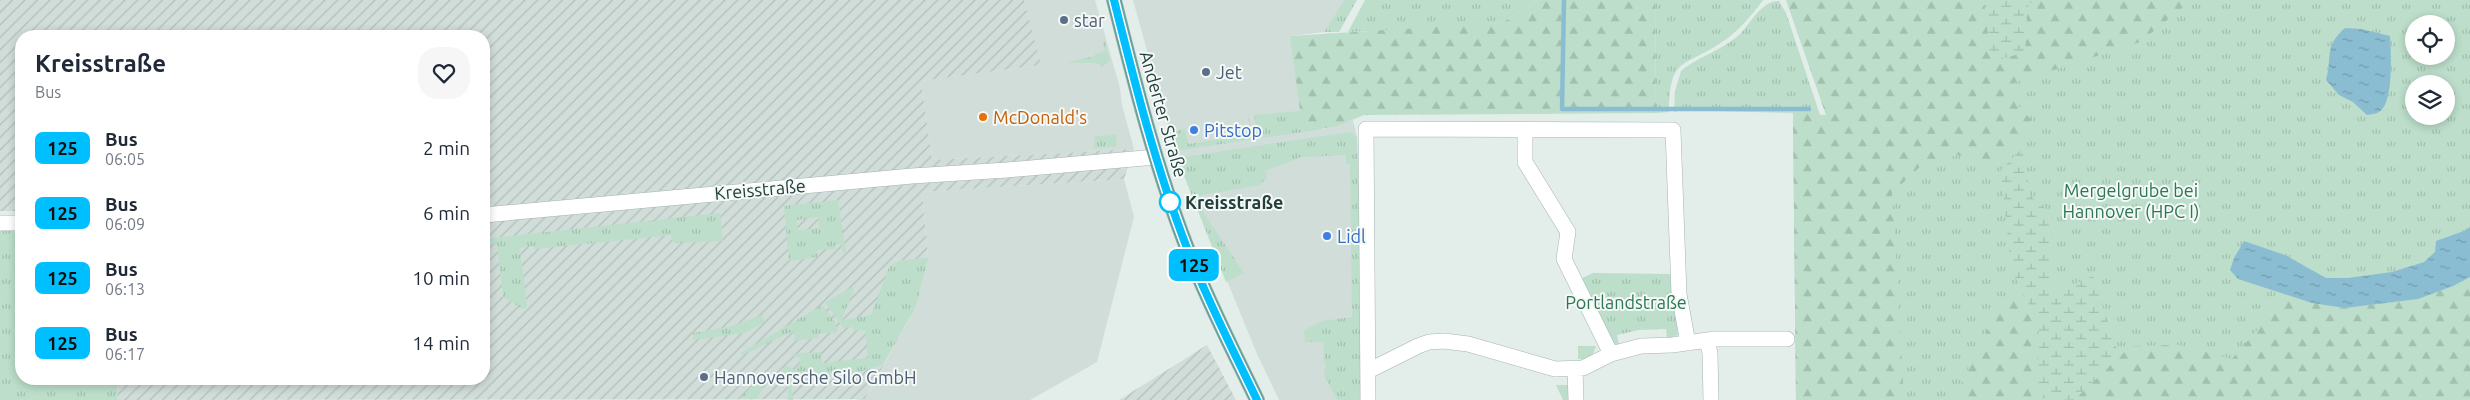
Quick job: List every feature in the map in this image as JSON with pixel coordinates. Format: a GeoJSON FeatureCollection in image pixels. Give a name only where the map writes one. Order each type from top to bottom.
{"type":"FeatureCollection","features":[{"type":"Feature","properties":{"kind":"main road","name":"Anderter Straße"},"geometry":{"type":"LineString","coordinates":[[1114,0],[1156,157],[1187,250],[1209,301],[1257,400]]}},
{"type":"Feature","properties":{"kind":"street"},"geometry":{"type":"LineString","coordinates":[[1368,400],[1366,128],[1525,131],[1673,130],[1679,294],[1688,343]]}},
{"type":"Feature","properties":{"kind":"street"},"geometry":{"type":"LineString","coordinates":[[1525,131],[1525,162],[1568,232],[1564,259],[1611,354]]}},
{"type":"Feature","properties":{"kind":"street","name":"Kreisstraße"},"geometry":{"type":"LineString","coordinates":[[490,214],[912,176],[1156,157]]}},
{"type":"Feature","properties":{"kind":"street"},"geometry":{"type":"LineString","coordinates":[[0,223],[15,223]]}},
{"type":"Feature","properties":{"kind":"street"},"geometry":{"type":"LineString","coordinates":[[1368,371],[1429,342],[1444,341],[1468,344],[1555,369],[1575,369],[1611,354],[1641,346],[1706,340],[1787,339]]}},
{"type":"Feature","properties":{"kind":"street"},"geometry":{"type":"LineString","coordinates":[[1706,340],[1710,353],[1711,400]]}},
{"type":"Feature","properties":{"kind":"street"},"geometry":{"type":"LineString","coordinates":[[1575,369],[1576,400]]}},
{"type":"Feature","properties":{"kind":"shaded area"},"geometry":{"type":"Polygon","coordinates":[[[0,0],[1024,0],[1041,65],[921,81],[932,160],[1134,149],[1124,179],[922,192],[928,258],[916,306],[865,399],[117,400],[118,385],[490,385],[490,30],[15,30],[15,211],[0,211],[0,0]]]}},
{"type":"Feature","properties":{"kind":"shaded area"},"geometry":{"type":"Polygon","coordinates":[[[1024,0],[1095,0],[1120,88],[1122,105],[1134,149],[932,160],[921,81],[1040,65],[1024,0]]]}},
{"type":"Feature","properties":{"kind":"shaded area"},"geometry":{"type":"Polygon","coordinates":[[[1133,0],[1344,0],[1324,32],[1290,36],[1323,129],[1353,120],[1357,137],[1364,400],[1279,400],[1257,354],[1177,158],[1133,0]]]}},
{"type":"Feature","properties":{"kind":"shaded area"},"geometry":{"type":"Polygon","coordinates":[[[1124,179],[1134,217],[1097,362],[1030,400],[855,400],[866,398],[916,306],[928,258],[922,192],[1124,179]]]}},
{"type":"Feature","properties":{"kind":"shaded area"},"geometry":{"type":"Polygon","coordinates":[[[1207,345],[1236,400],[1119,400],[1172,367],[1207,345]]]}},
{"type":"Feature","properties":{"kind":"green space"},"geometry":{"type":"Polygon","coordinates":[[[1344,0],[1357,0],[1339,32],[1324,32],[1344,0]]]}},
{"type":"Feature","properties":{"kind":"green space"},"geometry":{"type":"Polygon","coordinates":[[[1365,0],[1538,0],[1502,23],[1348,32],[1365,0]]]}},
{"type":"Feature","properties":{"kind":"green space"},"geometry":{"type":"Polygon","coordinates":[[[1538,0],[1655,0],[1656,113],[1364,115],[1337,126],[1303,132],[1290,36],[1502,23],[1538,0]]]}},
{"type":"Feature","properties":{"kind":"green space"},"geometry":{"type":"Polygon","coordinates":[[[1655,0],[1763,0],[1744,23],[1728,38],[1681,66],[1672,81],[1669,112],[1656,113],[1655,0]]]}},
{"type":"Feature","properties":{"kind":"green space"},"geometry":{"type":"Polygon","coordinates":[[[1786,0],[1984,0],[1992,62],[2025,52],[2027,8],[2033,0],[2192,0],[2140,42],[2001,87],[2036,125],[1985,163],[1959,155],[1925,162],[1892,193],[1904,400],[1796,400],[1793,113],[1826,115],[1786,0]]]}},
{"type":"Feature","properties":{"kind":"green space","name":"Mergelgrube bei Hannover (HPC I)"},"geometry":{"type":"Polygon","coordinates":[[[1812,0],[2470,0],[2470,400],[1796,400],[1793,113],[1682,110],[1674,112],[1675,91],[1681,71],[1688,65],[1734,39],[1763,8],[1768,4],[1779,1],[1786,13],[1820,115],[1841,115],[1812,0]]]}},
{"type":"Feature","properties":{"kind":"green space"},"geometry":{"type":"Polygon","coordinates":[[[1984,0],[2033,0],[2027,8],[2025,52],[1991,62],[1984,0]]]}},
{"type":"Feature","properties":{"kind":"green space"},"geometry":{"type":"Polygon","coordinates":[[[1105,41],[1110,61],[1102,67],[1097,63],[1066,63],[1105,52],[1103,42],[1105,41]]]}},
{"type":"Feature","properties":{"kind":"green space"},"geometry":{"type":"Polygon","coordinates":[[[1247,110],[1252,133],[1257,132],[1254,115],[1300,111],[1303,132],[1174,151],[1170,132],[1185,129],[1188,144],[1251,135],[1247,110]]]}},
{"type":"Feature","properties":{"kind":"green space"},"geometry":{"type":"Polygon","coordinates":[[[1350,132],[1357,137],[1364,400],[1337,400],[1324,375],[1326,365],[1323,342],[1305,342],[1304,330],[1322,321],[1352,317],[1350,164],[1346,164],[1346,155],[1301,157],[1265,171],[1267,177],[1260,185],[1202,195],[1197,203],[1244,273],[1226,282],[1177,158],[1350,132]]]}},
{"type":"Feature","properties":{"kind":"green space"},"geometry":{"type":"Polygon","coordinates":[[[1117,135],[1116,147],[1094,148],[1095,136],[1117,135]]]}},
{"type":"Feature","properties":{"kind":"green space"},"geometry":{"type":"Polygon","coordinates":[[[2022,148],[2031,196],[2052,216],[2050,294],[2093,276],[2119,356],[2074,400],[2037,398],[2039,324],[2011,269],[2001,170],[2022,148]]]}},
{"type":"Feature","properties":{"kind":"green space"},"geometry":{"type":"Polygon","coordinates":[[[838,200],[846,252],[843,253],[841,244],[835,245],[835,249],[817,250],[818,257],[789,261],[784,206],[838,200]],[[818,217],[797,220],[798,230],[819,228],[818,217]]]}},
{"type":"Feature","properties":{"kind":"green space"},"geometry":{"type":"Polygon","coordinates":[[[720,213],[723,241],[673,243],[671,235],[535,249],[534,246],[520,248],[527,307],[523,309],[503,297],[497,245],[490,243],[490,238],[720,213]]]}},
{"type":"Feature","properties":{"kind":"green space"},"geometry":{"type":"Polygon","coordinates":[[[15,226],[15,385],[118,385],[117,400],[0,400],[0,227],[15,226]]]}},
{"type":"Feature","properties":{"kind":"green space"},"geometry":{"type":"Polygon","coordinates":[[[928,258],[916,306],[883,364],[859,372],[791,378],[793,400],[789,400],[787,383],[781,382],[782,373],[785,366],[797,370],[801,358],[790,354],[821,352],[822,363],[868,358],[865,330],[854,331],[853,327],[843,328],[825,302],[852,287],[854,290],[842,318],[845,320],[871,315],[889,267],[901,260],[928,258]]]}},
{"type":"Feature","properties":{"kind":"green space","name":"Portlandstraße"},"geometry":{"type":"Polygon","coordinates":[[[1593,273],[1670,274],[1678,335],[1667,339],[1666,329],[1639,330],[1617,335],[1619,344],[1612,343],[1580,279],[1593,273]]]}},
{"type":"Feature","properties":{"kind":"green space"},"geometry":{"type":"Polygon","coordinates":[[[2470,277],[2470,400],[2074,400],[2131,346],[2179,345],[2232,359],[2288,294],[2312,303],[2345,308],[2418,299],[2453,286],[2470,277]]]}},
{"type":"Feature","properties":{"kind":"green space"},"geometry":{"type":"Polygon","coordinates":[[[2019,285],[2039,324],[2037,398],[2043,400],[1953,400],[2002,301],[2019,285]]]}},
{"type":"Feature","properties":{"kind":"green space"},"geometry":{"type":"Polygon","coordinates":[[[822,305],[835,322],[838,332],[818,334],[818,338],[795,341],[793,331],[743,355],[741,353],[822,305]]]}},
{"type":"Feature","properties":{"kind":"green space"},"geometry":{"type":"Polygon","coordinates":[[[762,315],[765,322],[745,333],[693,340],[693,333],[732,326],[762,315]]]}},
{"type":"Feature","properties":{"kind":"green space"},"geometry":{"type":"Polygon","coordinates":[[[1578,346],[1596,346],[1591,359],[1578,359],[1578,346]]]}},
{"type":"Feature","properties":{"kind":"green space"},"geometry":{"type":"Polygon","coordinates":[[[778,378],[778,382],[764,385],[757,399],[740,398],[757,381],[778,378]]]}},
{"type":"Feature","properties":{"kind":"green space"},"geometry":{"type":"Polygon","coordinates":[[[1556,385],[1570,385],[1570,400],[1563,400],[1556,385]]]}},
{"type":"Feature","properties":{"kind":"water"},"geometry":{"type":"Polygon","coordinates":[[[2345,28],[2361,29],[2390,36],[2391,65],[2389,88],[2384,107],[2378,113],[2367,115],[2353,102],[2339,95],[2326,80],[2331,47],[2345,28]]]}},
{"type":"Feature","properties":{"kind":"water"},"geometry":{"type":"Polygon","coordinates":[[[2470,227],[2470,277],[2453,286],[2418,299],[2345,308],[2312,303],[2238,279],[2230,270],[2234,258],[2244,241],[2285,255],[2326,278],[2348,278],[2392,272],[2424,262],[2435,252],[2436,241],[2470,227]]]}},
{"type":"Feature","properties":{"kind":"waterway"},"geometry":{"type":"LineString","coordinates":[[1564,0],[1562,109],[1809,109]]}},
{"type":"Feature","properties":{"kind":"bus line","name":"125"},"geometry":{"type":"LineString","coordinates":[[1114,0],[1148,130],[1170,203],[1187,250],[1209,301],[1257,400]]}},
{"type":"Feature","properties":{"kind":"place","name":"star"},"geometry":{"type":"Point","coordinates":[1064,20]}},
{"type":"Feature","properties":{"kind":"place","name":"Jet"},"geometry":{"type":"Point","coordinates":[1206,72]}},
{"type":"Feature","properties":{"kind":"place","name":"McDonald's"},"geometry":{"type":"Point","coordinates":[983,117]}},
{"type":"Feature","properties":{"kind":"place","name":"Pitstop"},"geometry":{"type":"Point","coordinates":[1194,130]}},
{"type":"Feature","properties":{"kind":"place","name":"Kreisstraße"},"geometry":{"type":"Point","coordinates":[1170,202]}},
{"type":"Feature","properties":{"kind":"place","name":"Lidl"},"geometry":{"type":"Point","coordinates":[1327,236]}},
{"type":"Feature","properties":{"kind":"place","name":"Hannoversche Silo GmbH"},"geometry":{"type":"Point","coordinates":[704,377]}}]}
